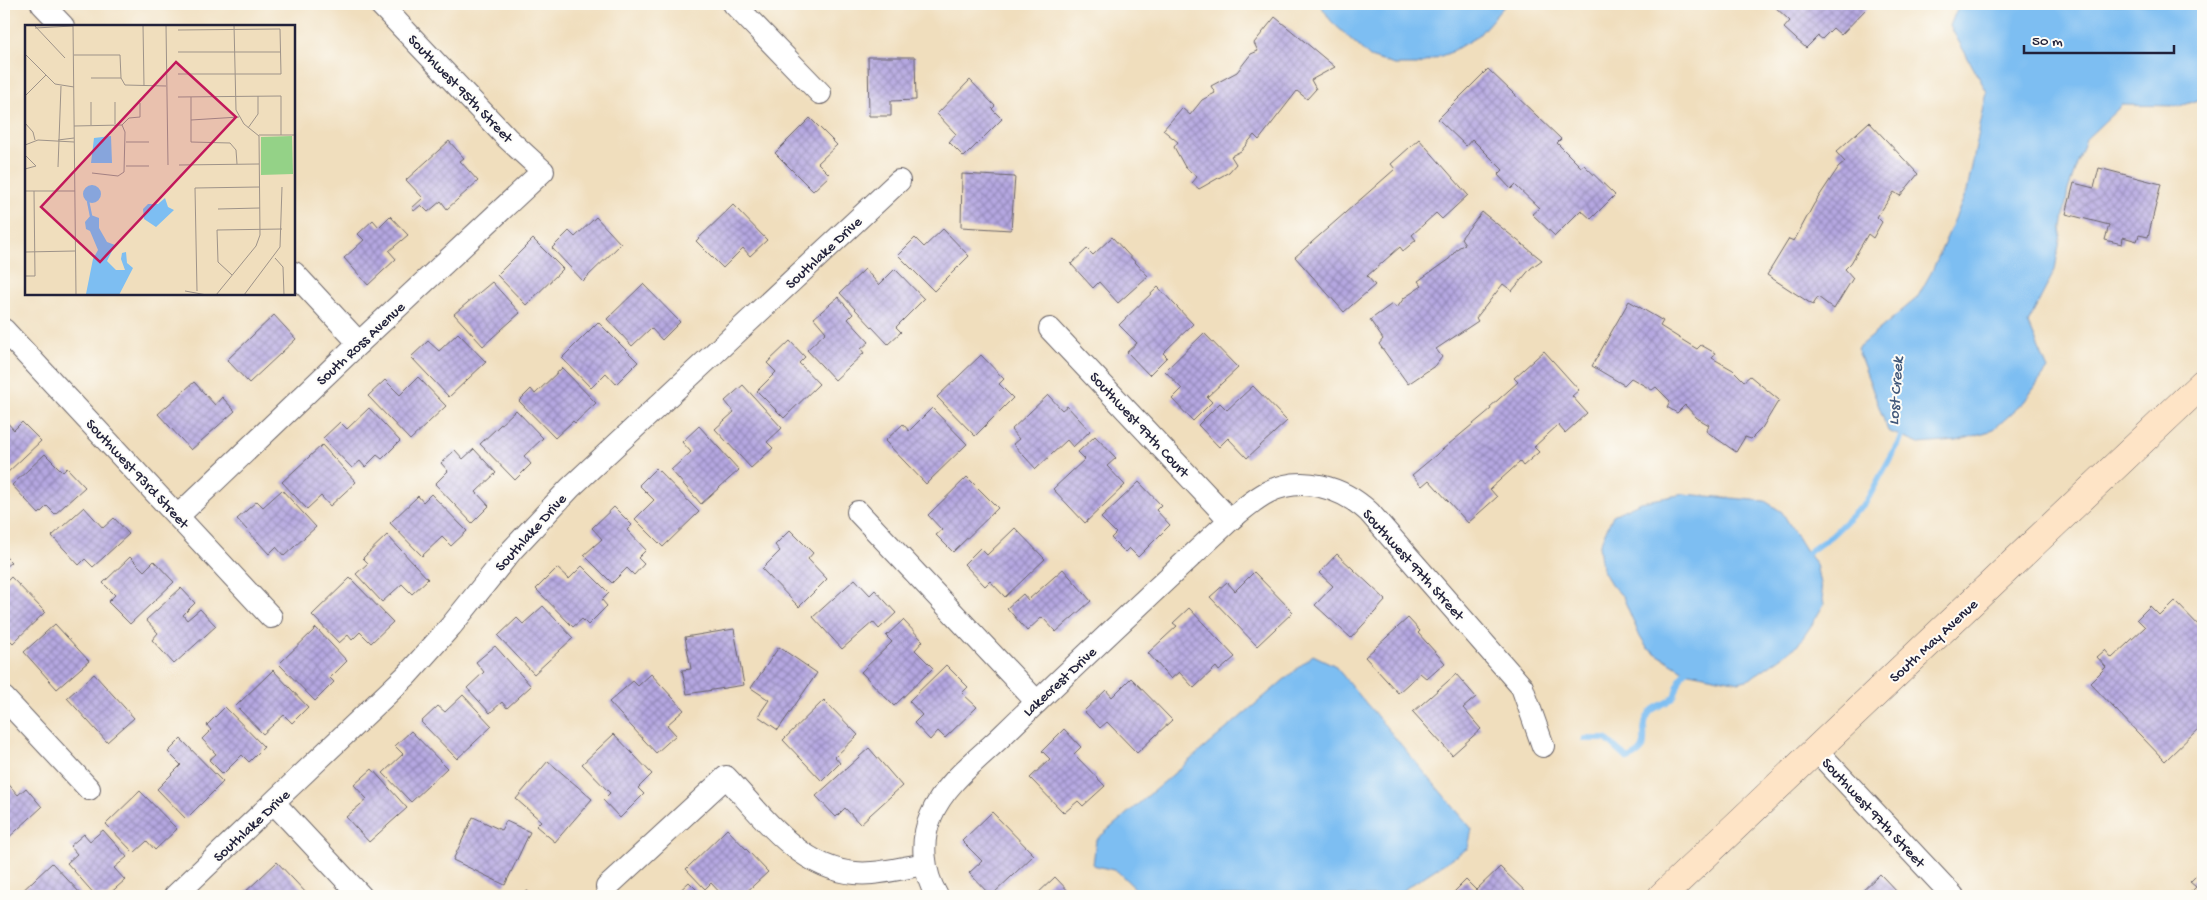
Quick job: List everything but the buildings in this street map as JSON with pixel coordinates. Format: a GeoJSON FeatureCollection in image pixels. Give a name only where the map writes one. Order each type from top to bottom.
{"type":"FeatureCollection","features":[{"type":"Feature","properties":{"kind":"main road","name":"South May Avenue"},"geometry":{"type":"LineString","coordinates":[[1662,896],[2203,383]]}},
{"type":"Feature","properties":{"kind":"street"},"geometry":{"type":"LineString","coordinates":[[42,4],[62,25]]}},
{"type":"Feature","properties":{"kind":"street","name":"Southwest 95th Street"},"geometry":{"type":"LineString","coordinates":[[380,4],[507,138],[543,171]]}},
{"type":"Feature","properties":{"kind":"street"},"geometry":{"type":"LineString","coordinates":[[734,4],[820,93]]}},
{"type":"Feature","properties":{"kind":"street","name":"South Ross Avenue"},"geometry":{"type":"LineString","coordinates":[[178,516],[359,342],[543,171]]}},
{"type":"Feature","properties":{"kind":"street","name":"Southlake Drive"},"geometry":{"type":"LineString","coordinates":[[175,896],[414,669],[512,550],[570,488],[899,181]]}},
{"type":"Feature","properties":{"kind":"street"},"geometry":{"type":"LineString","coordinates":[[295,274],[359,342]]}},
{"type":"Feature","properties":{"kind":"street","name":"Southwest 97th Court"},"geometry":{"type":"LineString","coordinates":[[1050,329],[1230,520]]}},
{"type":"Feature","properties":{"kind":"street","name":"Southwest 93rd Street"},"geometry":{"type":"LineString","coordinates":[[4,330],[272,617]]}},
{"type":"Feature","properties":{"kind":"street","name":"Southwest 97th Street"},"geometry":{"type":"LineString","coordinates":[[1230,520],[1270,491],[1299,485],[1328,487],[1345,494],[1362,505],[1522,686],[1543,746]]}},
{"type":"Feature","properties":{"kind":"street"},"geometry":{"type":"LineString","coordinates":[[858,512],[1036,702]]}},
{"type":"Feature","properties":{"kind":"street","name":"Lakecrest Drive"},"geometry":{"type":"LineString","coordinates":[[925,864],[925,841],[930,817],[939,800],[954,783],[1036,702],[1230,520]]}},
{"type":"Feature","properties":{"kind":"street"},"geometry":{"type":"LineString","coordinates":[[4,698],[90,789]]}},
{"type":"Feature","properties":{"kind":"street","name":"Southwest 97th Street"},"geometry":{"type":"LineString","coordinates":[[1816,750],[1953,896]]}},
{"type":"Feature","properties":{"kind":"street"},"geometry":{"type":"LineString","coordinates":[[607,887],[726,777],[790,844],[809,859],[829,868],[864,873],[925,864],[937,896]]}},
{"type":"Feature","properties":{"kind":"street"},"geometry":{"type":"LineString","coordinates":[[274,803],[361,896]]}},
{"type":"Feature","properties":{"kind":"water"},"geometry":{"type":"Polygon","coordinates":[[[1320,4],[1506,4],[1478,36],[1449,53],[1417,65],[1394,65],[1370,57],[1331,21],[1320,4]]]}},
{"type":"Feature","properties":{"kind":"water"},"geometry":{"type":"Polygon","coordinates":[[[1961,4],[2203,4],[2203,98],[2180,106],[2122,105],[2086,139],[2068,190],[2055,270],[2028,323],[2048,369],[2024,402],[1993,430],[1957,441],[1919,444],[1888,431],[1857,348],[1917,298],[1932,271],[1967,191],[1987,92],[1950,26],[1961,4]]]}},
{"type":"Feature","properties":{"kind":"water"},"geometry":{"type":"Polygon","coordinates":[[[1684,494],[1765,501],[1782,512],[1807,553],[1816,564],[1824,604],[1797,646],[1750,679],[1739,682],[1684,671],[1647,648],[1640,637],[1623,597],[1611,584],[1602,569],[1599,546],[1613,515],[1641,502],[1684,494]]]}},
{"type":"Feature","properties":{"kind":"water"},"geometry":{"type":"Polygon","coordinates":[[[1313,655],[1334,665],[1472,829],[1468,848],[1394,896],[1143,896],[1117,871],[1093,865],[1096,840],[1313,655]]]}},
{"type":"Feature","properties":{"kind":"waterway","name":"Lost Creek"},"geometry":{"type":"LineString","coordinates":[[1801,558],[1832,535],[1866,502],[1905,431]]}},
{"type":"Feature","properties":{"kind":"waterway","name":"Lost Creek"},"geometry":{"type":"LineString","coordinates":[[1585,739],[1606,739],[1628,759],[1636,755],[1644,746],[1644,730],[1649,713],[1668,702],[1674,696],[1681,677],[1690,666]]}}]}
